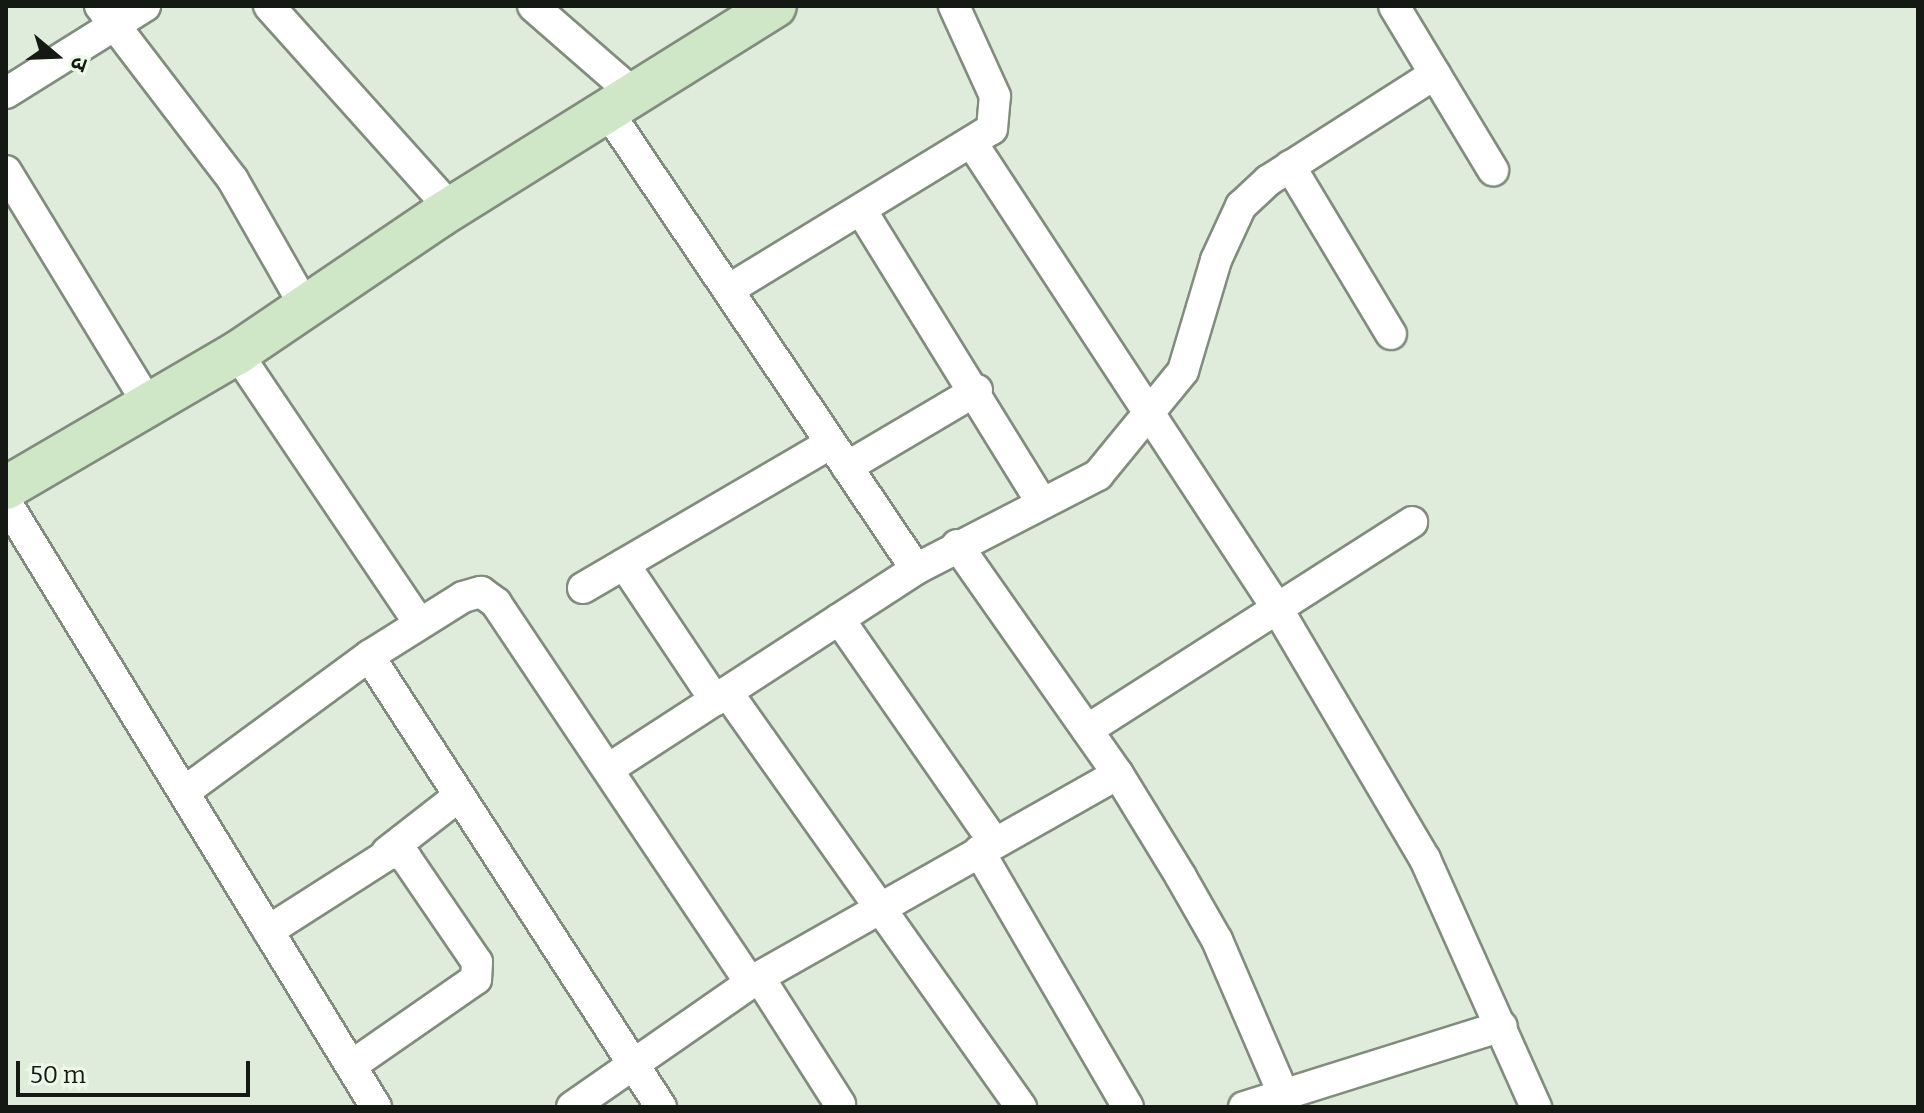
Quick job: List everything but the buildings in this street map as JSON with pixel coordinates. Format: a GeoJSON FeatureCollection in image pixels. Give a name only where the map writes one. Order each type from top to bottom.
{"type":"FeatureCollection","features":[{"type":"Feature","properties":{"kind":"street"},"geometry":{"type":"LineString","coordinates":[[6,93],[108,15],[145,6]]}},
{"type":"Feature","properties":{"kind":"street"},"geometry":{"type":"LineString","coordinates":[[269,6],[451,209]]}},
{"type":"Feature","properties":{"kind":"street"},"geometry":{"type":"LineString","coordinates":[[533,6],[621,104],[728,290],[916,569]]}},
{"type":"Feature","properties":{"kind":"street"},"geometry":{"type":"LineString","coordinates":[[6,488],[147,402],[237,353],[451,209],[775,6]]}},
{"type":"Feature","properties":{"kind":"street"},"geometry":{"type":"LineString","coordinates":[[728,290],[992,129],[998,108],[954,6]]}},
{"type":"Feature","properties":{"kind":"street"},"geometry":{"type":"LineString","coordinates":[[1394,6],[1493,170]]}},
{"type":"Feature","properties":{"kind":"street"},"geometry":{"type":"LineString","coordinates":[[108,15],[233,180],[305,306]]}},
{"type":"Feature","properties":{"kind":"street"},"geometry":{"type":"LineString","coordinates":[[610,768],[916,569],[957,545],[1098,475],[1149,418],[1191,354],[1216,260],[1241,206],[1290,166],[1435,74]]}},
{"type":"Feature","properties":{"kind":"street"},"geometry":{"type":"LineString","coordinates":[[972,143],[1149,418],[1277,608],[1425,859],[1536,1107]]}},
{"type":"Feature","properties":{"kind":"street"},"geometry":{"type":"LineString","coordinates":[[1290,166],[1391,334]]}},
{"type":"Feature","properties":{"kind":"street"},"geometry":{"type":"LineString","coordinates":[[6,171],[147,402]]}},
{"type":"Feature","properties":{"kind":"street"},"geometry":{"type":"LineString","coordinates":[[861,210],[977,390],[1041,502]]}},
{"type":"Feature","properties":{"kind":"street"},"geometry":{"type":"LineString","coordinates":[[237,353],[419,623]]}},
{"type":"Feature","properties":{"kind":"street"},"geometry":{"type":"LineString","coordinates":[[583,588],[839,455],[977,390]]}},
{"type":"Feature","properties":{"kind":"street"},"geometry":{"type":"LineString","coordinates":[[6,502],[376,1107]]}},
{"type":"Feature","properties":{"kind":"street"},"geometry":{"type":"LineString","coordinates":[[1087,730],[1412,522]]}},
{"type":"Feature","properties":{"kind":"street"},"geometry":{"type":"LineString","coordinates":[[957,545],[1118,774],[1217,940],[1282,1091]]}},
{"type":"Feature","properties":{"kind":"street"},"geometry":{"type":"LineString","coordinates":[[624,564],[881,904],[1021,1107]]}},
{"type":"Feature","properties":{"kind":"street"},"geometry":{"type":"LineString","coordinates":[[184,792],[369,656],[419,623],[473,593],[488,596],[840,1104]]}},
{"type":"Feature","properties":{"kind":"street"},"geometry":{"type":"LineString","coordinates":[[839,619],[987,846],[1128,1107]]}},
{"type":"Feature","properties":{"kind":"street"},"geometry":{"type":"LineString","coordinates":[[369,656],[661,1107]]}},
{"type":"Feature","properties":{"kind":"street"},"geometry":{"type":"LineString","coordinates":[[572,1107],[635,1067],[755,980],[881,904],[1118,774]]}},
{"type":"Feature","properties":{"kind":"street"},"geometry":{"type":"LineString","coordinates":[[268,931],[387,852],[459,796]]}},
{"type":"Feature","properties":{"kind":"street"},"geometry":{"type":"LineString","coordinates":[[351,1066],[479,973],[406,858],[387,852]]}},
{"type":"Feature","properties":{"kind":"street"},"geometry":{"type":"LineString","coordinates":[[1244,1107],[1282,1091],[1502,1026]]}}]}
